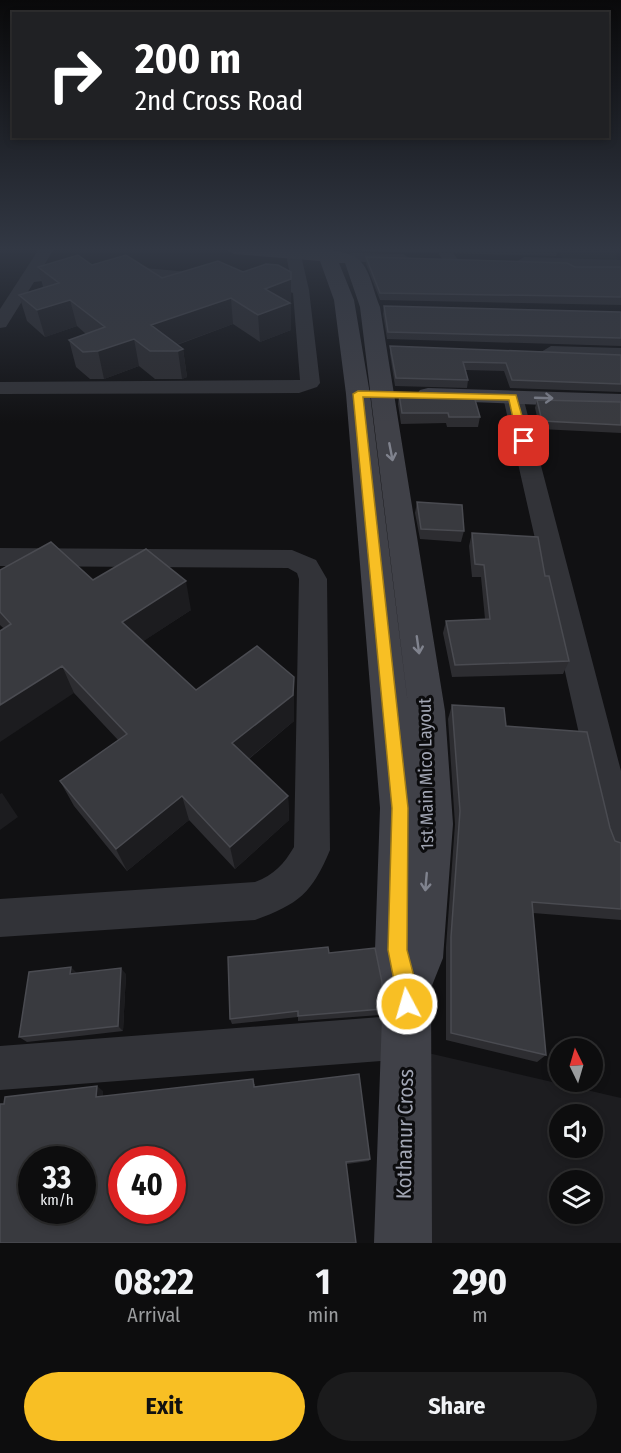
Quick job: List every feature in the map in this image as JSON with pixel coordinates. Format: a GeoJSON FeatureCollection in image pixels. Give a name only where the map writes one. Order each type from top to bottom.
{"type":"FeatureCollection","features":[{"type":"Feature","properties":{"kind":"street"},"geometry":{"type":"LineString","coordinates":[[0,323],[10,307]]}},
{"type":"Feature","properties":{"kind":"street"},"geometry":{"type":"LineString","coordinates":[[0,388],[308,385],[311,379],[303,307]]}},
{"type":"Feature","properties":{"kind":"street","name":"1st Main Mico Layout"},"geometry":{"type":"LineString","coordinates":[[346,307],[369,395],[393,463],[427,711],[432,824],[420,958],[407,1012]]}},
{"type":"Feature","properties":{"kind":"street"},"geometry":{"type":"LineString","coordinates":[[370,307],[394,308]]}},
{"type":"Feature","properties":{"kind":"street","name":"1st Main Mico Layout"},"geometry":{"type":"LineString","coordinates":[[369,395],[375,347],[370,307]]}},
{"type":"Feature","properties":{"kind":"street"},"geometry":{"type":"LineString","coordinates":[[375,347],[399,348]]}},
{"type":"Feature","properties":{"kind":"street"},"geometry":{"type":"LineString","coordinates":[[527,351],[621,354]]}},
{"type":"Feature","properties":{"kind":"street"},"geometry":{"type":"LineString","coordinates":[[369,395],[621,401]]}},
{"type":"Feature","properties":{"kind":"street"},"geometry":{"type":"LineString","coordinates":[[513,397],[621,840]]}},
{"type":"Feature","properties":{"kind":"street"},"geometry":{"type":"LineString","coordinates":[[0,557],[292,559],[307,567],[313,579],[312,850],[300,874],[285,891],[255,901],[0,918]]}},
{"type":"Feature","properties":{"kind":"street"},"geometry":{"type":"LineString","coordinates":[[0,1068],[407,1012]]}},
{"type":"Feature","properties":{"kind":"street","name":"Kothanur Cross"},"geometry":{"type":"LineString","coordinates":[[403,1243],[407,1012]]}},
{"type":"Feature","properties":{"kind":"shaded area"},"geometry":{"type":"Polygon","coordinates":[[[428,1053],[549,1081],[549,1092],[595,1092],[621,1098],[621,1243],[421,1243],[428,1053]]]}},
{"type":"Feature","properties":{"kind":"building"},"geometry":{"type":"Polygon","coordinates":[[[79,307],[204,307],[151,325],[183,349],[178,351],[150,351],[134,339],[98,351],[83,352],[69,340],[105,327],[79,307]]]}},
{"type":"Feature","properties":{"kind":"building"},"geometry":{"type":"Polygon","coordinates":[[[245,307],[279,307],[258,315],[245,307]]]}},
{"type":"Feature","properties":{"kind":"building"},"geometry":{"type":"Polygon","coordinates":[[[384,307],[621,312],[621,338],[388,332],[384,307]]]}},
{"type":"Feature","properties":{"kind":"building"},"geometry":{"type":"Polygon","coordinates":[[[390,346],[621,355],[621,384],[512,380],[506,363],[463,362],[468,380],[396,378],[390,346]]]}},
{"type":"Feature","properties":{"kind":"building"},"geometry":{"type":"Polygon","coordinates":[[[399,394],[474,396],[480,417],[449,417],[448,413],[402,413],[399,394]]]}},
{"type":"Feature","properties":{"kind":"building"},"geometry":{"type":"Polygon","coordinates":[[[537,400],[621,402],[621,425],[542,421],[537,400]]]}},
{"type":"Feature","properties":{"kind":"building"},"geometry":{"type":"Polygon","coordinates":[[[417,502],[462,505],[464,531],[421,529],[417,502]]]}},
{"type":"Feature","properties":{"kind":"building"},"geometry":{"type":"Polygon","coordinates":[[[472,533],[538,537],[545,576],[549,576],[569,661],[455,665],[446,621],[490,619],[484,565],[475,564],[472,533]]]}},
{"type":"Feature","properties":{"kind":"building"},"geometry":{"type":"Polygon","coordinates":[[[51,542],[93,580],[146,549],[186,581],[122,622],[196,690],[257,646],[294,677],[293,695],[232,743],[288,796],[230,847],[182,796],[116,849],[60,781],[127,734],[62,666],[0,705],[0,631],[11,624],[0,612],[0,570],[51,542]]]}},
{"type":"Feature","properties":{"kind":"building"},"geometry":{"type":"Polygon","coordinates":[[[452,705],[504,708],[506,726],[587,732],[610,828],[615,841],[621,843],[621,909],[532,902],[546,1055],[451,1033],[451,937],[460,811],[452,705]]]}},
{"type":"Feature","properties":{"kind":"building"},"geometry":{"type":"Polygon","coordinates":[[[328,947],[329,953],[375,948],[382,982],[382,1009],[298,1016],[298,1011],[230,1019],[228,957],[328,947]]]}},
{"type":"Feature","properties":{"kind":"building"},"geometry":{"type":"Polygon","coordinates":[[[71,967],[70,974],[121,968],[118,1026],[19,1037],[29,972],[71,967]]]}},
{"type":"Feature","properties":{"kind":"building"},"geometry":{"type":"Polygon","coordinates":[[[359,1074],[370,1159],[346,1162],[356,1243],[0,1243],[0,1104],[4,1104],[5,1097],[97,1086],[96,1097],[253,1079],[254,1087],[359,1074]]]}},
{"type":"Feature","properties":{"kind":"route"},"geometry":{"type":"LineString","coordinates":[[407,1004],[407,988],[398,950],[400,808],[358,394],[513,397],[524,441]]}}]}
